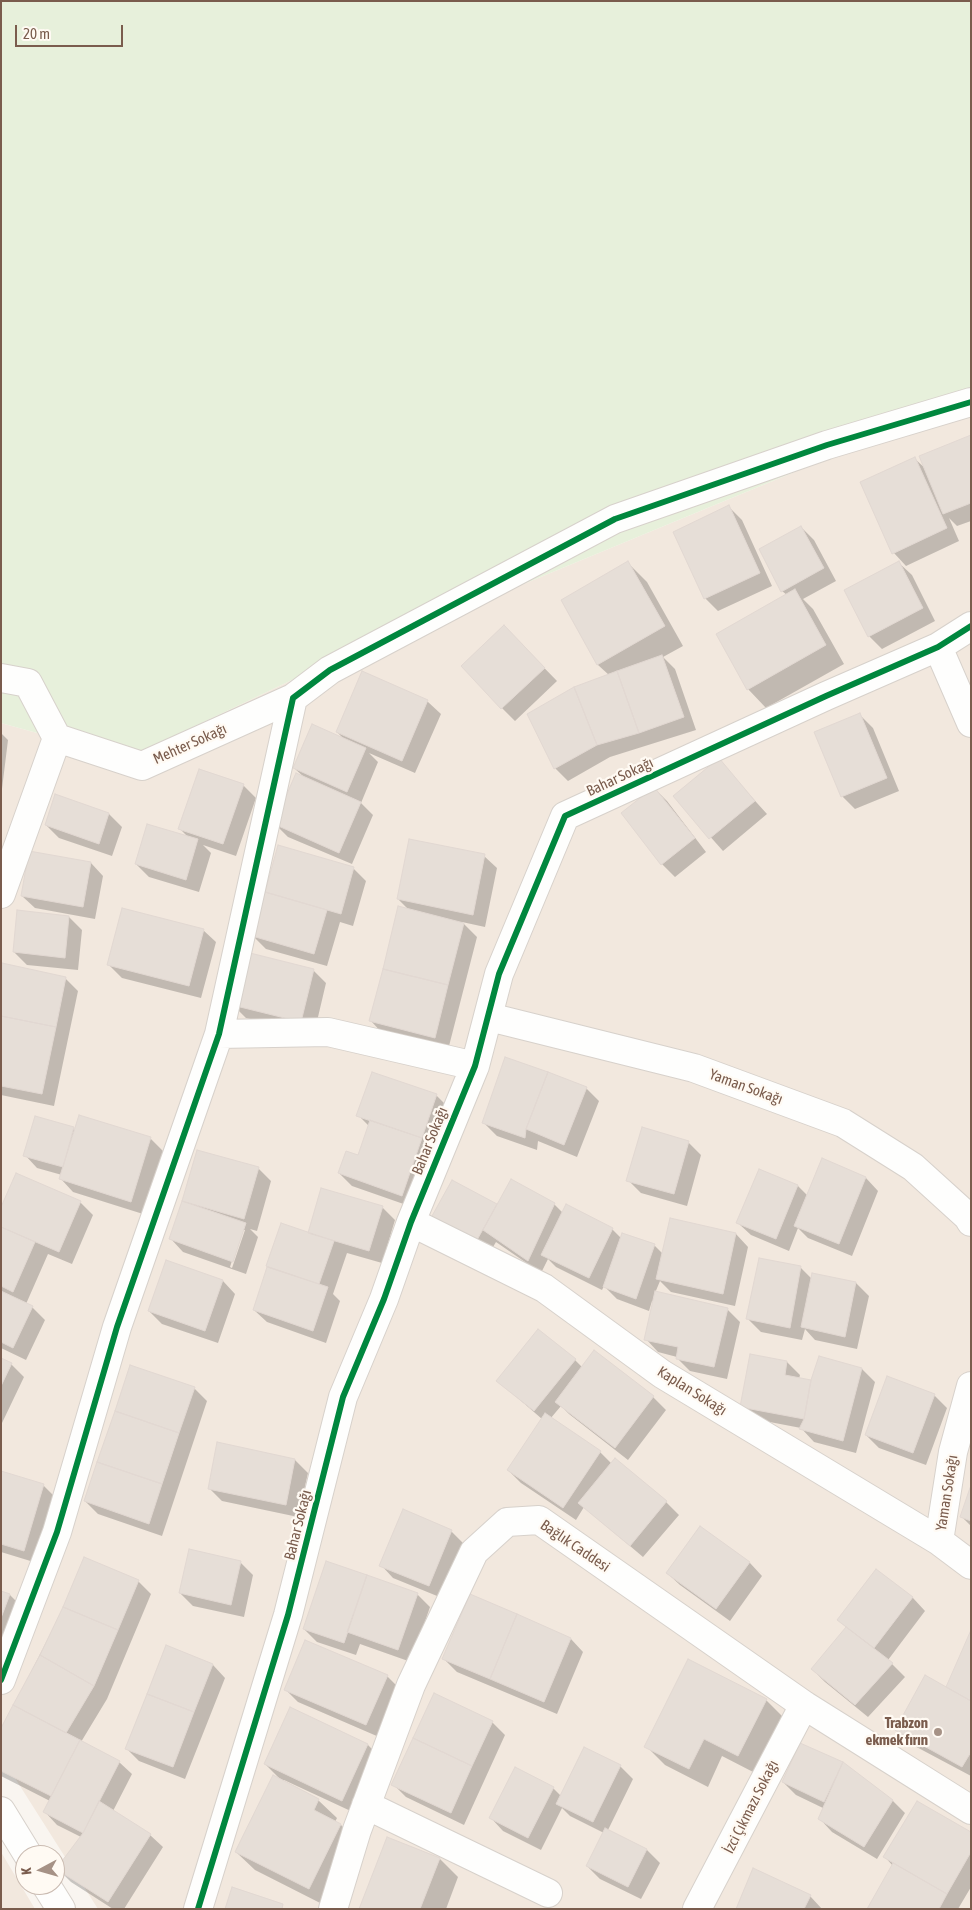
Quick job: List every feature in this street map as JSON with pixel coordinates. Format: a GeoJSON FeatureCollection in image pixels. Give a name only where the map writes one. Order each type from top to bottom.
{"type":"FeatureCollection","features":[{"type":"Feature","properties":{"kind":"street","name":"Mehter Sokağı"},"geometry":{"type":"LineString","coordinates":[[56,738],[142,766],[293,698],[330,670],[615,519],[827,446],[971,402]]}},
{"type":"Feature","properties":{"kind":"street","name":"Bahar Sokağı"},"geometry":{"type":"LineString","coordinates":[[198,1909],[288,1615],[343,1397],[384,1299],[411,1222],[475,1066],[499,974],[565,816],[826,696],[938,647],[971,626]]}},
{"type":"Feature","properties":{"kind":"street"},"geometry":{"type":"LineString","coordinates":[[938,647],[971,723]]}},
{"type":"Feature","properties":{"kind":"street"},"geometry":{"type":"LineString","coordinates":[[1,678],[28,683],[56,738],[1,894]]}},
{"type":"Feature","properties":{"kind":"street"},"geometry":{"type":"LineString","coordinates":[[1,1680],[57,1532],[117,1327],[219,1034],[293,698]]}},
{"type":"Feature","properties":{"kind":"street","name":"Yaman Sokağı"},"geometry":{"type":"LineString","coordinates":[[489,1017],[694,1068],[843,1123],[913,1166],[968,1217],[971,1222]]}},
{"type":"Feature","properties":{"kind":"street"},"geometry":{"type":"LineString","coordinates":[[219,1034],[328,1032],[475,1066]]}},
{"type":"Feature","properties":{"kind":"street","name":"Kaplan Sokağı"},"geometry":{"type":"LineString","coordinates":[[411,1222],[544,1288],[662,1374],[939,1541],[971,1565]]}},
{"type":"Feature","properties":{"kind":"street","name":"Yaman Sokağı"},"geometry":{"type":"LineString","coordinates":[[939,1541],[953,1452],[971,1386]]}},
{"type":"Feature","properties":{"kind":"street","name":"Bağlık Caddesi"},"geometry":{"type":"LineString","coordinates":[[333,1909],[366,1805],[411,1685],[474,1552],[507,1522],[538,1520],[804,1704],[971,1810]]}},
{"type":"Feature","properties":{"kind":"street","name":"İzci Çıkmazı Sokağı"},"geometry":{"type":"LineString","coordinates":[[697,1909],[804,1704]]}},
{"type":"Feature","properties":{"kind":"street"},"geometry":{"type":"LineString","coordinates":[[366,1805],[548,1893]]}},
{"type":"Feature","properties":{"kind":"street"},"geometry":{"type":"LineString","coordinates":[[4,1820],[21,1845]]}},
{"type":"Feature","properties":{"kind":"street"},"geometry":{"type":"LineString","coordinates":[[52,1895],[61,1909]]}},
{"type":"Feature","properties":{"kind":"shaded area"},"geometry":{"type":"Polygon","coordinates":[[[971,399],[971,1909],[98,1909],[65,1857],[65,1845],[57,1845],[1,1756],[1,723],[128,758],[294,679],[971,399]]]}},
{"type":"Feature","properties":{"kind":"shaded area"},"geometry":{"type":"Polygon","coordinates":[[[1,1852],[15,1875],[15,1895],[27,1895],[35,1909],[1,1909],[1,1852]]]}},
{"type":"Feature","properties":{"kind":"green space"},"geometry":{"type":"Polygon","coordinates":[[[1,1],[971,1],[971,399],[294,679],[128,758],[1,723],[1,1]]]}},
{"type":"Feature","properties":{"kind":"building"},"geometry":{"type":"Polygon","coordinates":[[[971,435],[971,503],[943,514],[919,456],[971,435]]]}},
{"type":"Feature","properties":{"kind":"building"},"geometry":{"type":"Polygon","coordinates":[[[915,457],[947,528],[892,554],[860,482],[915,457]]]}},
{"type":"Feature","properties":{"kind":"building"},"geometry":{"type":"Polygon","coordinates":[[[729,505],[760,573],[704,599],[673,532],[729,505]]]}},
{"type":"Feature","properties":{"kind":"building"},"geometry":{"type":"Polygon","coordinates":[[[801,526],[824,568],[781,592],[759,549],[801,526]]]}},
{"type":"Feature","properties":{"kind":"building"},"geometry":{"type":"Polygon","coordinates":[[[628,561],[665,626],[597,665],[561,600],[628,561]]]}},
{"type":"Feature","properties":{"kind":"building"},"geometry":{"type":"Polygon","coordinates":[[[899,561],[923,608],[868,637],[844,590],[899,561]]]}},
{"type":"Feature","properties":{"kind":"building"},"geometry":{"type":"Polygon","coordinates":[[[795,589],[826,645],[747,690],[716,634],[795,589]]]}},
{"type":"Feature","properties":{"kind":"building"},"geometry":{"type":"Polygon","coordinates":[[[504,625],[545,668],[501,709],[461,666],[504,625]]]}},
{"type":"Feature","properties":{"kind":"building"},"geometry":{"type":"Polygon","coordinates":[[[662,655],[684,717],[639,733],[617,671],[662,655]]]}},
{"type":"Feature","properties":{"kind":"building"},"geometry":{"type":"Polygon","coordinates":[[[362,671],[428,700],[402,761],[336,732],[362,671]]]}},
{"type":"Feature","properties":{"kind":"building"},"geometry":{"type":"Polygon","coordinates":[[[617,671],[639,733],[597,745],[574,687],[617,671]]]}},
{"type":"Feature","properties":{"kind":"building"},"geometry":{"type":"Polygon","coordinates":[[[574,687],[597,745],[554,769],[527,714],[574,687]]]}},
{"type":"Feature","properties":{"kind":"building"},"geometry":{"type":"Polygon","coordinates":[[[860,713],[887,778],[841,797],[814,732],[860,713]]]}},
{"type":"Feature","properties":{"kind":"building"},"geometry":{"type":"Polygon","coordinates":[[[312,724],[366,748],[347,792],[293,768],[312,724]]]}},
{"type":"Feature","properties":{"kind":"building"},"geometry":{"type":"Polygon","coordinates":[[[719,758],[755,801],[709,839],[673,796],[719,758]]]}},
{"type":"Feature","properties":{"kind":"building"},"geometry":{"type":"Polygon","coordinates":[[[199,769],[244,784],[223,844],[178,829],[199,769]]]}},
{"type":"Feature","properties":{"kind":"building"},"geometry":{"type":"Polygon","coordinates":[[[296,773],[361,802],[339,853],[274,824],[296,773]]]}},
{"type":"Feature","properties":{"kind":"building"},"geometry":{"type":"Polygon","coordinates":[[[654,787],[695,838],[661,865],[621,813],[654,787]]]}},
{"type":"Feature","properties":{"kind":"building"},"geometry":{"type":"Polygon","coordinates":[[[55,794],[109,813],[99,844],[45,825],[55,794]]]}},
{"type":"Feature","properties":{"kind":"building"},"geometry":{"type":"Polygon","coordinates":[[[147,824],[198,839],[186,880],[135,864],[147,824]]]}},
{"type":"Feature","properties":{"kind":"building"},"geometry":{"type":"Polygon","coordinates":[[[409,839],[485,854],[473,915],[397,899],[409,839]]]}},
{"type":"Feature","properties":{"kind":"building"},"geometry":{"type":"Polygon","coordinates":[[[278,845],[354,867],[341,914],[265,892],[278,845]]]}},
{"type":"Feature","properties":{"kind":"building"},"geometry":{"type":"Polygon","coordinates":[[[29,851],[91,862],[83,907],[21,896],[29,851]]]}},
{"type":"Feature","properties":{"kind":"building"},"geometry":{"type":"Polygon","coordinates":[[[265,892],[327,910],[314,954],[252,936],[265,892]]]}},
{"type":"Feature","properties":{"kind":"building"},"geometry":{"type":"Polygon","coordinates":[[[398,906],[464,923],[448,985],[383,969],[398,906]]]}},
{"type":"Feature","properties":{"kind":"building"},"geometry":{"type":"Polygon","coordinates":[[[122,908],[204,929],[189,986],[107,965],[122,908]]]}},
{"type":"Feature","properties":{"kind":"building"},"geometry":{"type":"Polygon","coordinates":[[[17,910],[69,916],[65,958],[13,952],[17,910]]]}},
{"type":"Feature","properties":{"kind":"building"},"geometry":{"type":"Polygon","coordinates":[[[246,952],[314,969],[301,1022],[232,1005],[246,952]]]}},
{"type":"Feature","properties":{"kind":"building"},"geometry":{"type":"Polygon","coordinates":[[[2,963],[66,977],[56,1027],[1,1016],[2,963]]]}},
{"type":"Feature","properties":{"kind":"building"},"geometry":{"type":"Polygon","coordinates":[[[383,969],[448,985],[435,1038],[369,1021],[383,969]]]}},
{"type":"Feature","properties":{"kind":"building"},"geometry":{"type":"Polygon","coordinates":[[[1,1016],[56,1027],[42,1094],[1,1086],[1,1016]]]}},
{"type":"Feature","properties":{"kind":"building"},"geometry":{"type":"Polygon","coordinates":[[[505,1057],[548,1072],[526,1129],[525,1138],[482,1123],[505,1057]]]}},
{"type":"Feature","properties":{"kind":"building"},"geometry":{"type":"Polygon","coordinates":[[[372,1072],[437,1094],[422,1138],[356,1116],[372,1072]]]}},
{"type":"Feature","properties":{"kind":"building"},"geometry":{"type":"Polygon","coordinates":[[[548,1072],[587,1087],[564,1145],[526,1129],[548,1072]]]}},
{"type":"Feature","properties":{"kind":"building"},"geometry":{"type":"Polygon","coordinates":[[[79,1115],[151,1137],[131,1202],[59,1179],[79,1115]]]}},
{"type":"Feature","properties":{"kind":"building"},"geometry":{"type":"Polygon","coordinates":[[[35,1116],[74,1127],[63,1167],[23,1156],[35,1116]]]}},
{"type":"Feature","properties":{"kind":"building"},"geometry":{"type":"Polygon","coordinates":[[[370,1120],[422,1138],[402,1196],[338,1173],[346,1151],[358,1155],[370,1120]]]}},
{"type":"Feature","properties":{"kind":"building"},"geometry":{"type":"Polygon","coordinates":[[[642,1127],[689,1141],[674,1194],[626,1181],[642,1127]]]}},
{"type":"Feature","properties":{"kind":"building"},"geometry":{"type":"Polygon","coordinates":[[[197,1150],[259,1167],[244,1219],[182,1201],[197,1150]]]}},
{"type":"Feature","properties":{"kind":"building"},"geometry":{"type":"Polygon","coordinates":[[[822,1158],[866,1177],[839,1244],[794,1226],[822,1158]]]}},
{"type":"Feature","properties":{"kind":"building"},"geometry":{"type":"Polygon","coordinates":[[[759,1169],[798,1185],[776,1239],[736,1223],[759,1169]]]}},
{"type":"Feature","properties":{"kind":"building"},"geometry":{"type":"Polygon","coordinates":[[[16,1173],[81,1201],[59,1252],[1,1227],[1,1207],[16,1173]]]}},
{"type":"Feature","properties":{"kind":"building"},"geometry":{"type":"Polygon","coordinates":[[[511,1179],[555,1203],[528,1261],[483,1230],[511,1179]]]}},
{"type":"Feature","properties":{"kind":"building"},"geometry":{"type":"Polygon","coordinates":[[[452,1180],[497,1204],[477,1240],[432,1216],[452,1180]]]}},
{"type":"Feature","properties":{"kind":"building"},"geometry":{"type":"Polygon","coordinates":[[[321,1188],[383,1206],[369,1251],[308,1233],[321,1188]]]}},
{"type":"Feature","properties":{"kind":"building"},"geometry":{"type":"Polygon","coordinates":[[[182,1201],[246,1223],[233,1262],[169,1239],[182,1201]]]}},
{"type":"Feature","properties":{"kind":"building"},"geometry":{"type":"Polygon","coordinates":[[[566,1204],[613,1228],[589,1278],[541,1255],[566,1204]]]}},
{"type":"Feature","properties":{"kind":"building"},"geometry":{"type":"Polygon","coordinates":[[[670,1218],[736,1233],[723,1294],[656,1279],[670,1218]]]}},
{"type":"Feature","properties":{"kind":"building"},"geometry":{"type":"Polygon","coordinates":[[[281,1223],[334,1241],[319,1284],[266,1266],[281,1223]]]}},
{"type":"Feature","properties":{"kind":"building"},"geometry":{"type":"Polygon","coordinates":[[[1,1227],[35,1242],[13,1292],[1,1286],[1,1227]]]}},
{"type":"Feature","properties":{"kind":"building"},"geometry":{"type":"Polygon","coordinates":[[[622,1233],[655,1244],[636,1299],[603,1287],[622,1233]]]}},
{"type":"Feature","properties":{"kind":"building"},"geometry":{"type":"Polygon","coordinates":[[[759,1258],[801,1266],[790,1328],[746,1319],[759,1258]]]}},
{"type":"Feature","properties":{"kind":"building"},"geometry":{"type":"Polygon","coordinates":[[[166,1260],[223,1280],[205,1331],[148,1311],[166,1260]]]}},
{"type":"Feature","properties":{"kind":"building"},"geometry":{"type":"Polygon","coordinates":[[[267,1267],[328,1287],[313,1331],[253,1310],[267,1267]]]}},
{"type":"Feature","properties":{"kind":"building"},"geometry":{"type":"Polygon","coordinates":[[[812,1273],[856,1282],[845,1337],[801,1327],[812,1273]]]}},
{"type":"Feature","properties":{"kind":"building"},"geometry":{"type":"Polygon","coordinates":[[[1,1291],[33,1306],[13,1348],[1,1342],[1,1291]]]}},
{"type":"Feature","properties":{"kind":"building"},"geometry":{"type":"Polygon","coordinates":[[[655,1291],[728,1308],[714,1367],[676,1359],[678,1347],[644,1340],[655,1291]]]}},
{"type":"Feature","properties":{"kind":"building"},"geometry":{"type":"Polygon","coordinates":[[[538,1329],[576,1359],[534,1411],[496,1381],[538,1329]]]}},
{"type":"Feature","properties":{"kind":"building"},"geometry":{"type":"Polygon","coordinates":[[[594,1350],[654,1396],[615,1448],[555,1402],[594,1350]]]}},
{"type":"Feature","properties":{"kind":"building"},"geometry":{"type":"Polygon","coordinates":[[[750,1354],[787,1361],[785,1375],[811,1380],[804,1419],[740,1407],[750,1354]]]}},
{"type":"Feature","properties":{"kind":"building"},"geometry":{"type":"Polygon","coordinates":[[[819,1356],[862,1368],[843,1441],[799,1429],[804,1419],[811,1380],[819,1356]]]}},
{"type":"Feature","properties":{"kind":"building"},"geometry":{"type":"Polygon","coordinates":[[[1,1358],[12,1363],[1,1386],[1,1358]]]}},
{"type":"Feature","properties":{"kind":"building"},"geometry":{"type":"Polygon","coordinates":[[[130,1365],[195,1387],[179,1433],[115,1411],[130,1365]]]}},
{"type":"Feature","properties":{"kind":"building"},"geometry":{"type":"Polygon","coordinates":[[[887,1376],[935,1394],[913,1453],[865,1435],[887,1376]]]}},
{"type":"Feature","properties":{"kind":"building"},"geometry":{"type":"Polygon","coordinates":[[[115,1411],[179,1433],[162,1484],[97,1462],[115,1411]]]}},
{"type":"Feature","properties":{"kind":"building"},"geometry":{"type":"Polygon","coordinates":[[[545,1413],[601,1451],[563,1508],[507,1470],[545,1413]]]}},
{"type":"Feature","properties":{"kind":"building"},"geometry":{"type":"Polygon","coordinates":[[[217,1442],[295,1459],[286,1505],[208,1489],[217,1442]]]}},
{"type":"Feature","properties":{"kind":"building"},"geometry":{"type":"Polygon","coordinates":[[[615,1458],[667,1501],[630,1546],[578,1503],[615,1458]]]}},
{"type":"Feature","properties":{"kind":"building"},"geometry":{"type":"Polygon","coordinates":[[[97,1462],[162,1484],[149,1524],[84,1501],[97,1462]]]}},
{"type":"Feature","properties":{"kind":"building"},"geometry":{"type":"Polygon","coordinates":[[[1,1471],[44,1484],[24,1551],[1,1544],[1,1471]]]}},
{"type":"Feature","properties":{"kind":"building"},"geometry":{"type":"Polygon","coordinates":[[[971,1485],[971,1521],[960,1517],[971,1485]]]}},
{"type":"Feature","properties":{"kind":"building"},"geometry":{"type":"Polygon","coordinates":[[[403,1509],[452,1530],[429,1586],[379,1566],[403,1509]]]}},
{"type":"Feature","properties":{"kind":"building"},"geometry":{"type":"Polygon","coordinates":[[[700,1526],[750,1562],[716,1609],[666,1573],[700,1526]]]}},
{"type":"Feature","properties":{"kind":"building"},"geometry":{"type":"Polygon","coordinates":[[[189,1549],[241,1561],[231,1605],[179,1593],[189,1549]]]}},
{"type":"Feature","properties":{"kind":"building"},"geometry":{"type":"Polygon","coordinates":[[[84,1557],[139,1580],[118,1630],[63,1607],[84,1557]]]}},
{"type":"Feature","properties":{"kind":"building"},"geometry":{"type":"Polygon","coordinates":[[[326,1561],[367,1575],[344,1643],[303,1629],[326,1561]]]}},
{"type":"Feature","properties":{"kind":"building"},"geometry":{"type":"Polygon","coordinates":[[[876,1569],[913,1597],[874,1648],[837,1620],[876,1569]]]}},
{"type":"Feature","properties":{"kind":"building"},"geometry":{"type":"Polygon","coordinates":[[[367,1575],[418,1593],[398,1650],[347,1632],[367,1575]]]}},
{"type":"Feature","properties":{"kind":"building"},"geometry":{"type":"Polygon","coordinates":[[[1,1591],[10,1594],[1,1618],[1,1591]]]}},
{"type":"Feature","properties":{"kind":"building"},"geometry":{"type":"Polygon","coordinates":[[[470,1594],[517,1614],[490,1679],[442,1659],[470,1594]]]}},
{"type":"Feature","properties":{"kind":"building"},"geometry":{"type":"Polygon","coordinates":[[[63,1607],[118,1630],[94,1686],[40,1655],[63,1607]]]}},
{"type":"Feature","properties":{"kind":"building"},"geometry":{"type":"Polygon","coordinates":[[[517,1614],[571,1638],[544,1702],[490,1679],[517,1614]]]}},
{"type":"Feature","properties":{"kind":"building"},"geometry":{"type":"Polygon","coordinates":[[[846,1627],[893,1663],[855,1705],[811,1669],[846,1627]]]}},
{"type":"Feature","properties":{"kind":"building"},"geometry":{"type":"Polygon","coordinates":[[[971,1630],[971,1701],[946,1687],[971,1630]]]}},
{"type":"Feature","properties":{"kind":"building"},"geometry":{"type":"Polygon","coordinates":[[[305,1640],[388,1675],[366,1725],[284,1690],[305,1640]]]}},
{"type":"Feature","properties":{"kind":"building"},"geometry":{"type":"Polygon","coordinates":[[[166,1645],[213,1664],[194,1712],[147,1694],[166,1645]]]}},
{"type":"Feature","properties":{"kind":"building"},"geometry":{"type":"Polygon","coordinates":[[[40,1655],[94,1686],[66,1733],[13,1705],[40,1655]]]}},
{"type":"Feature","properties":{"kind":"building"},"geometry":{"type":"Polygon","coordinates":[[[688,1659],[767,1699],[738,1756],[704,1739],[689,1769],[644,1747],[688,1659]]]}},
{"type":"Feature","properties":{"kind":"building"},"geometry":{"type":"Polygon","coordinates":[[[925,1675],[971,1701],[971,1752],[962,1767],[895,1730],[925,1675]]]}},
{"type":"Feature","properties":{"kind":"building"},"geometry":{"type":"Polygon","coordinates":[[[434,1693],[493,1721],[472,1766],[413,1738],[434,1693]]]}},
{"type":"Feature","properties":{"kind":"building"},"geometry":{"type":"Polygon","coordinates":[[[147,1694],[194,1712],[173,1767],[125,1749],[147,1694]]]}},
{"type":"Feature","properties":{"kind":"building"},"geometry":{"type":"Polygon","coordinates":[[[13,1705],[80,1740],[51,1796],[1,1771],[1,1728],[13,1705]]]}},
{"type":"Feature","properties":{"kind":"building"},"geometry":{"type":"Polygon","coordinates":[[[290,1707],[368,1744],[342,1801],[264,1764],[290,1707]]]}},
{"type":"Feature","properties":{"kind":"building"},"geometry":{"type":"Polygon","coordinates":[[[413,1738],[472,1766],[451,1813],[391,1785],[413,1738]]]}},
{"type":"Feature","properties":{"kind":"building"},"geometry":{"type":"Polygon","coordinates":[[[80,1740],[120,1761],[83,1833],[43,1812],[80,1740]]]}},
{"type":"Feature","properties":{"kind":"building"},"geometry":{"type":"Polygon","coordinates":[[[800,1743],[843,1762],[824,1802],[782,1782],[800,1743]]]}},
{"type":"Feature","properties":{"kind":"building"},"geometry":{"type":"Polygon","coordinates":[[[584,1747],[621,1765],[593,1822],[556,1804],[584,1747]]]}},
{"type":"Feature","properties":{"kind":"building"},"geometry":{"type":"Polygon","coordinates":[[[843,1762],[893,1800],[864,1847],[818,1819],[843,1762]]]}},
{"type":"Feature","properties":{"kind":"building"},"geometry":{"type":"Polygon","coordinates":[[[515,1767],[554,1787],[528,1838],[489,1818],[515,1767]]]}},
{"type":"Feature","properties":{"kind":"building"},"geometry":{"type":"Polygon","coordinates":[[[273,1775],[319,1799],[314,1810],[341,1824],[309,1889],[235,1852],[273,1775]]]}},
{"type":"Feature","properties":{"kind":"building"},"geometry":{"type":"Polygon","coordinates":[[[99,1801],[151,1834],[108,1902],[65,1875],[65,1857],[83,1833],[99,1801]]]}},
{"type":"Feature","properties":{"kind":"building"},"geometry":{"type":"Polygon","coordinates":[[[917,1801],[971,1832],[971,1852],[947,1894],[883,1857],[917,1801]]]}},
{"type":"Feature","properties":{"kind":"building"},"geometry":{"type":"Polygon","coordinates":[[[605,1828],[647,1849],[628,1887],[586,1866],[605,1828]]]}},
{"type":"Feature","properties":{"kind":"building"},"geometry":{"type":"Polygon","coordinates":[[[387,1837],[440,1858],[420,1909],[359,1909],[387,1837]]]}},
{"type":"Feature","properties":{"kind":"building"},"geometry":{"type":"Polygon","coordinates":[[[893,1863],[947,1894],[939,1909],[867,1909],[893,1863]]]}},
{"type":"Feature","properties":{"kind":"building"},"geometry":{"type":"Polygon","coordinates":[[[753,1868],[811,1895],[804,1909],[736,1909],[753,1868]]]}},
{"type":"Feature","properties":{"kind":"building"},"geometry":{"type":"Polygon","coordinates":[[[232,1887],[283,1904],[282,1909],[225,1909],[232,1887]]]}},
{"type":"Feature","properties":{"kind":"cycle path"},"geometry":{"type":"LineString","coordinates":[[1,1680],[57,1532],[117,1327],[219,1034],[293,698],[330,670],[615,519],[827,445],[971,402]]}},
{"type":"Feature","properties":{"kind":"cycle path"},"geometry":{"type":"LineString","coordinates":[[198,1909],[288,1615],[343,1397],[384,1299],[411,1222],[475,1066],[499,974],[565,816],[826,696],[938,647],[971,626]]}},
{"type":"Feature","properties":{"kind":"place","name":"Trabzon ekmek fırın"},"geometry":{"type":"Point","coordinates":[938,1732]}}]}
